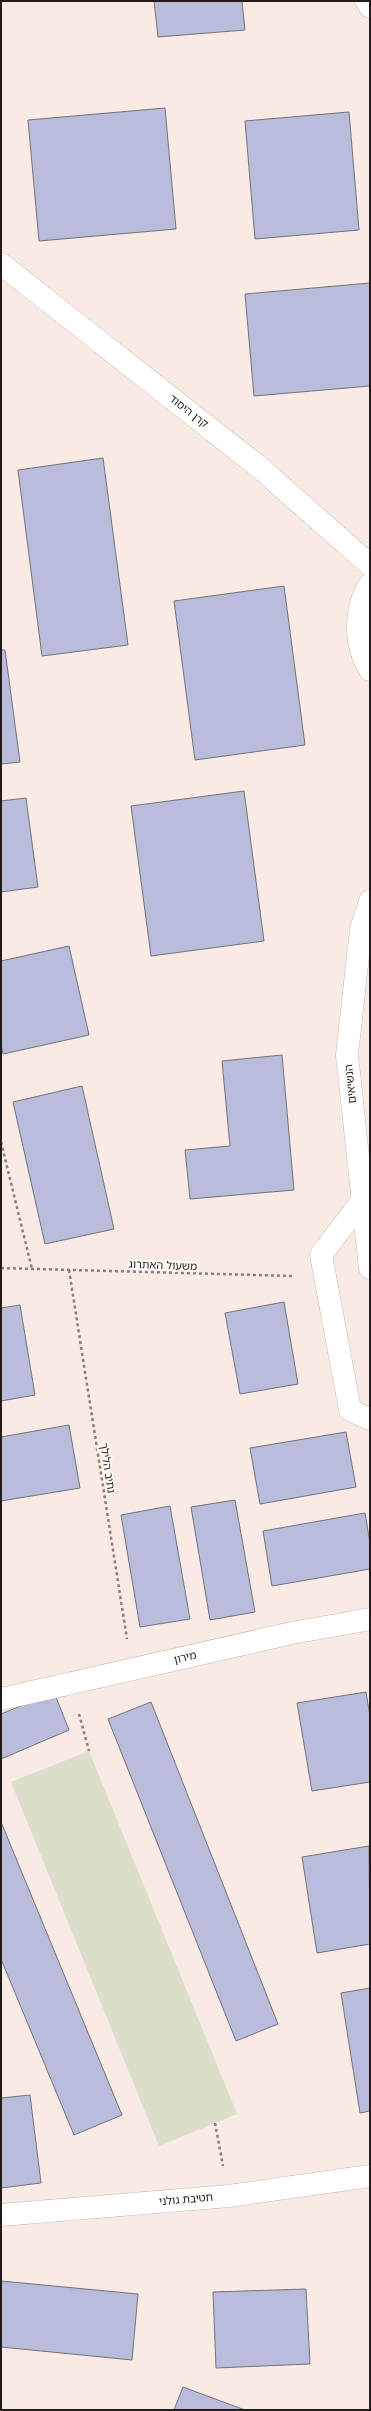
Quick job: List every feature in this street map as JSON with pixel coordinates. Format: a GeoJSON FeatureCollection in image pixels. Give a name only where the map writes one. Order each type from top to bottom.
{"type":"FeatureCollection","features":[{"type":"Feature","properties":{"kind":"street"},"geometry":{"type":"LineString","coordinates":[[366,1],[370,7]]}},
{"type":"Feature","properties":{"kind":"street","name":"קרן היסוד"},"geometry":{"type":"LineString","coordinates":[[1,264],[259,467],[370,565]]}},
{"type":"Feature","properties":{"kind":"street"},"geometry":{"type":"LineString","coordinates":[[370,584],[360,609],[358,630],[361,649],[370,670]]}},
{"type":"Feature","properties":{"kind":"street","name":"הנשיאים"},"geometry":{"type":"LineString","coordinates":[[369,1262],[347,1055],[361,929],[370,901]]}},
{"type":"Feature","properties":{"kind":"street"},"geometry":{"type":"LineString","coordinates":[[362,1201],[321,1256],[350,1410],[370,1419]]}},
{"type":"Feature","properties":{"kind":"street","name":"מירון"},"geometry":{"type":"LineString","coordinates":[[1,1699],[292,1633],[370,1619]]}},
{"type":"Feature","properties":{"kind":"street","name":"חטיבת גולני"},"geometry":{"type":"LineString","coordinates":[[1,2215],[229,2196],[370,2176]]}},
{"type":"Feature","properties":{"kind":"path"},"geometry":{"type":"LineString","coordinates":[[1,1142],[32,1269]]}},
{"type":"Feature","properties":{"kind":"path","name":"משעול האתרוג"},"geometry":{"type":"LineString","coordinates":[[1,1268],[325,1277]]}},
{"type":"Feature","properties":{"kind":"path","name":"נתיב הלילך"},"geometry":{"type":"LineString","coordinates":[[69,1270],[132,1669]]}},
{"type":"Feature","properties":{"kind":"path"},"geometry":{"type":"LineString","coordinates":[[72,1682],[89,1751]]}},
{"type":"Feature","properties":{"kind":"path"},"geometry":{"type":"LineString","coordinates":[[215,2123],[229,2196]]}},
{"type":"Feature","properties":{"kind":"green space"},"geometry":{"type":"Polygon","coordinates":[[[89,1751],[237,2114],[159,2146],[11,1782],[89,1751]]]}},
{"type":"Feature","properties":{"kind":"building"},"geometry":{"type":"Polygon","coordinates":[[[154,1],[242,1],[245,30],[158,37],[154,1]]]}},
{"type":"Feature","properties":{"kind":"building"},"geometry":{"type":"Polygon","coordinates":[[[165,108],[176,229],[39,241],[28,120],[165,108]]]}},
{"type":"Feature","properties":{"kind":"building"},"geometry":{"type":"Polygon","coordinates":[[[349,112],[359,230],[255,239],[245,121],[349,112]]]}},
{"type":"Feature","properties":{"kind":"building"},"geometry":{"type":"Polygon","coordinates":[[[370,283],[370,386],[254,396],[245,294],[370,283]]]}},
{"type":"Feature","properties":{"kind":"building"},"geometry":{"type":"Polygon","coordinates":[[[103,458],[128,645],[42,656],[18,470],[103,458]]]}},
{"type":"Feature","properties":{"kind":"building"},"geometry":{"type":"Polygon","coordinates":[[[284,586],[305,745],[195,760],[174,601],[284,586]]]}},
{"type":"Feature","properties":{"kind":"building"},"geometry":{"type":"Polygon","coordinates":[[[1,650],[5,650],[20,762],[1,764],[1,650]]]}},
{"type":"Feature","properties":{"kind":"building"},"geometry":{"type":"Polygon","coordinates":[[[244,791],[264,941],[151,956],[131,806],[244,791]]]}},
{"type":"Feature","properties":{"kind":"building"},"geometry":{"type":"Polygon","coordinates":[[[26,798],[38,887],[1,892],[1,801],[26,798]]]}},
{"type":"Feature","properties":{"kind":"building"},"geometry":{"type":"Polygon","coordinates":[[[69,946],[89,1035],[3,1054],[1,1044],[1,961],[69,946]]]}},
{"type":"Feature","properties":{"kind":"building"},"geometry":{"type":"Polygon","coordinates":[[[282,1055],[294,1190],[190,1199],[185,1150],[230,1146],[222,1061],[282,1055]]]}},
{"type":"Feature","properties":{"kind":"building"},"geometry":{"type":"Polygon","coordinates":[[[82,1086],[114,1229],[45,1244],[13,1102],[82,1086]]]}},
{"type":"Feature","properties":{"kind":"building"},"geometry":{"type":"Polygon","coordinates":[[[284,1302],[298,1384],[240,1394],[225,1313],[284,1302]]]}},
{"type":"Feature","properties":{"kind":"building"},"geometry":{"type":"Polygon","coordinates":[[[20,1305],[35,1395],[1,1401],[1,1308],[20,1305]]]}},
{"type":"Feature","properties":{"kind":"building"},"geometry":{"type":"Polygon","coordinates":[[[69,1425],[80,1488],[1,1501],[1,1437],[69,1425]]]}},
{"type":"Feature","properties":{"kind":"building"},"geometry":{"type":"Polygon","coordinates":[[[346,1432],[356,1487],[260,1504],[250,1448],[346,1432]]]}},
{"type":"Feature","properties":{"kind":"building"},"geometry":{"type":"Polygon","coordinates":[[[235,1500],[255,1612],[210,1620],[191,1507],[235,1500]]]}},
{"type":"Feature","properties":{"kind":"building"},"geometry":{"type":"Polygon","coordinates":[[[170,1506],[190,1619],[140,1627],[121,1515],[170,1506]]]}},
{"type":"Feature","properties":{"kind":"building"},"geometry":{"type":"Polygon","coordinates":[[[365,1513],[370,1543],[370,1569],[272,1586],[263,1531],[365,1513]]]}},
{"type":"Feature","properties":{"kind":"building"},"geometry":{"type":"Polygon","coordinates":[[[54,1692],[69,1730],[1,1759],[1,1714],[54,1692]]]}},
{"type":"Feature","properties":{"kind":"building"},"geometry":{"type":"Polygon","coordinates":[[[366,1692],[370,1716],[370,1782],[312,1791],[297,1703],[366,1692]]]}},
{"type":"Feature","properties":{"kind":"building"},"geometry":{"type":"Polygon","coordinates":[[[151,1702],[278,2024],[236,2041],[108,1719],[151,1702]]]}},
{"type":"Feature","properties":{"kind":"building"},"geometry":{"type":"Polygon","coordinates":[[[1,1822],[122,2115],[74,2135],[1,1959],[1,1822]]]}},
{"type":"Feature","properties":{"kind":"building"},"geometry":{"type":"Polygon","coordinates":[[[369,1846],[370,1944],[317,1953],[302,1857],[369,1846]]]}},
{"type":"Feature","properties":{"kind":"building"},"geometry":{"type":"Polygon","coordinates":[[[370,1988],[370,2111],[360,2113],[341,1993],[370,1988]]]}},
{"type":"Feature","properties":{"kind":"building"},"geometry":{"type":"Polygon","coordinates":[[[30,2095],[41,2183],[1,2188],[1,2098],[30,2095]]]}},
{"type":"Feature","properties":{"kind":"building"},"geometry":{"type":"Polygon","coordinates":[[[1,2281],[138,2294],[132,2360],[1,2347],[1,2281]]]}},
{"type":"Feature","properties":{"kind":"building"},"geometry":{"type":"Polygon","coordinates":[[[306,2289],[310,2364],[216,2368],[213,2292],[306,2289]]]}},
{"type":"Feature","properties":{"kind":"building"},"geometry":{"type":"Polygon","coordinates":[[[183,2387],[245,2410],[174,2410],[183,2387]]]}}]}
